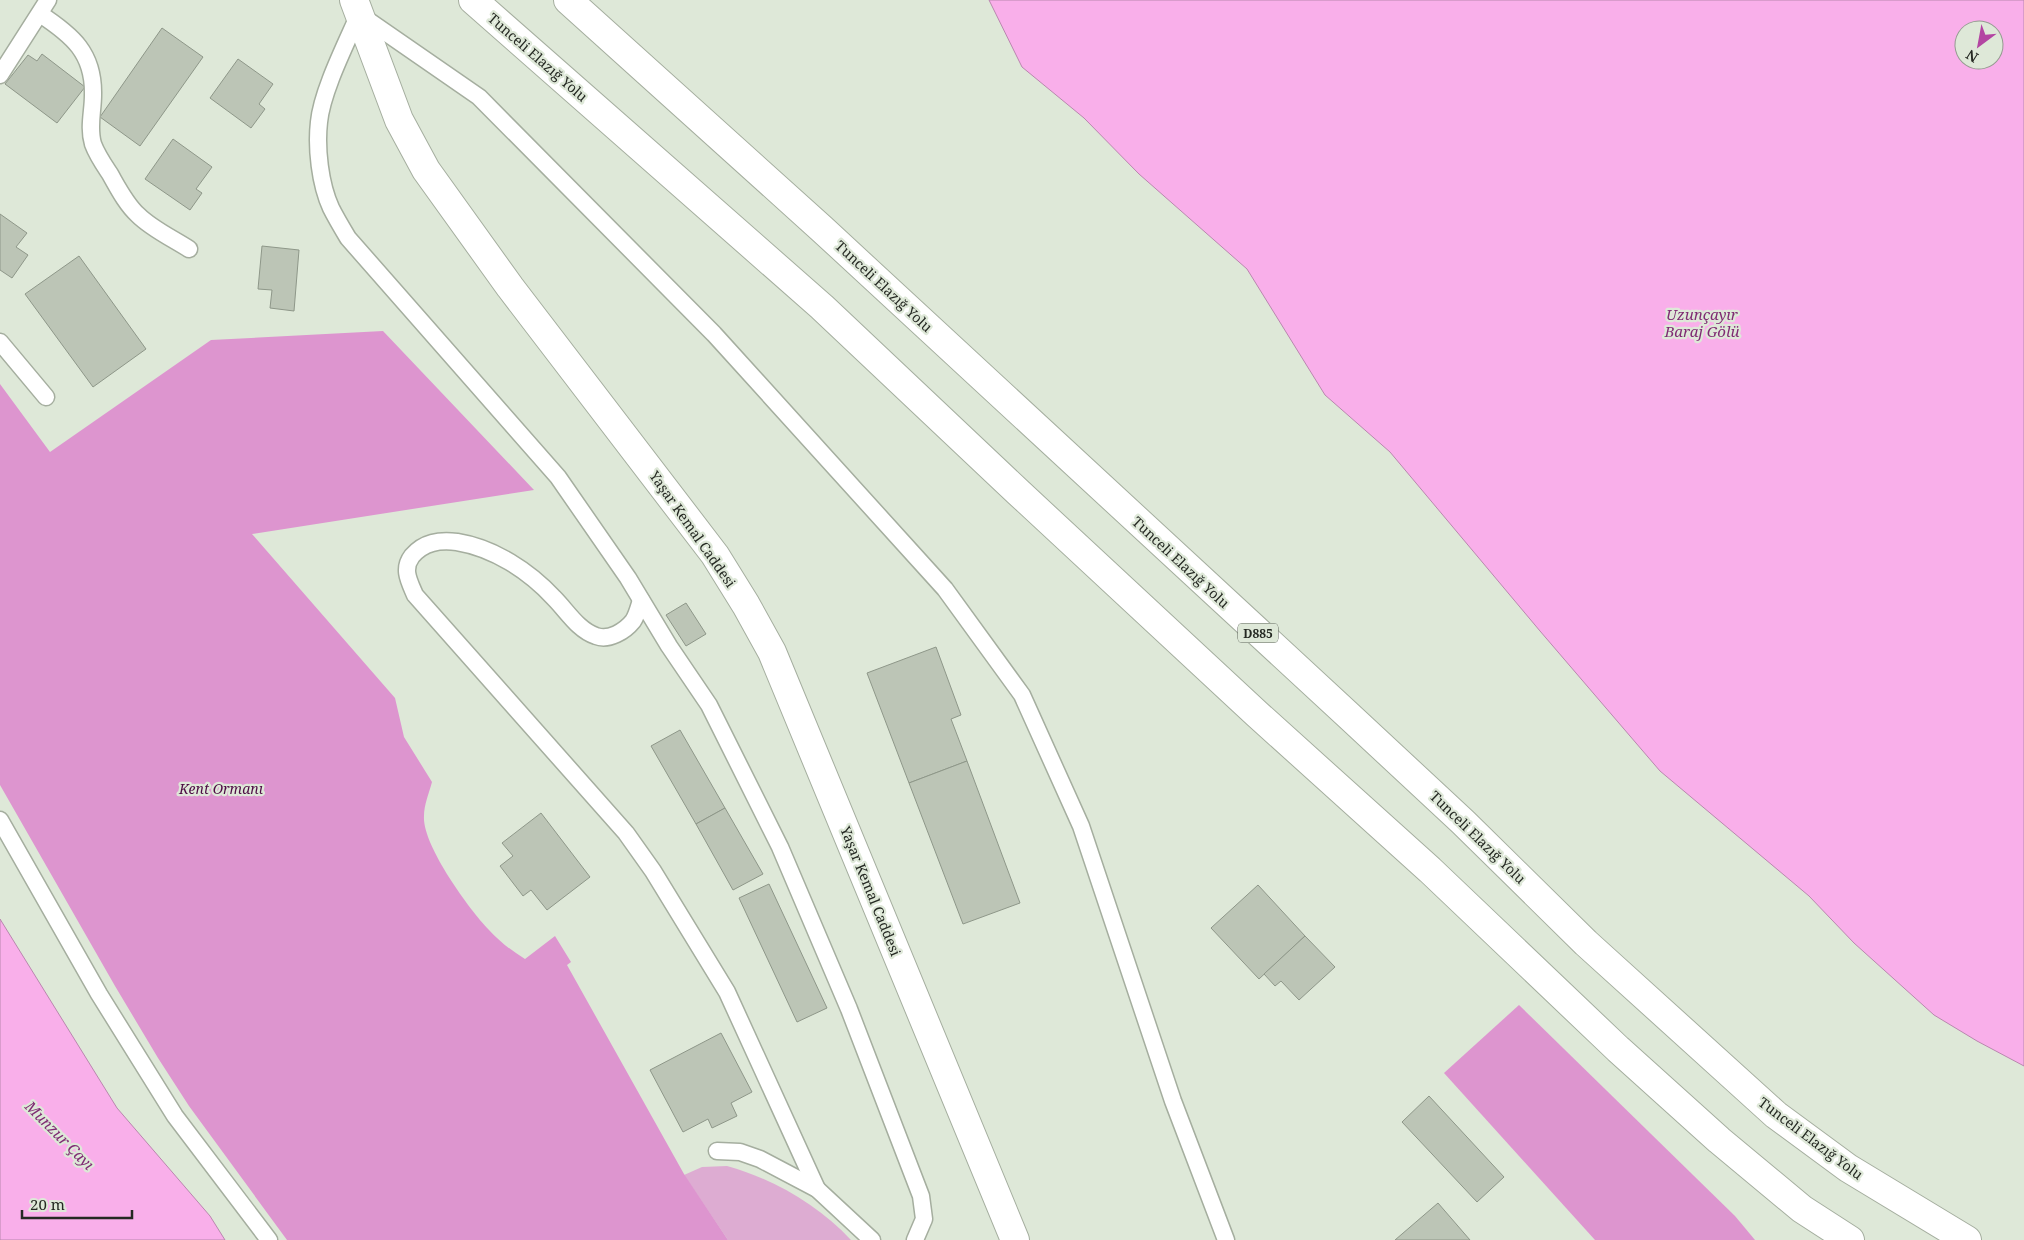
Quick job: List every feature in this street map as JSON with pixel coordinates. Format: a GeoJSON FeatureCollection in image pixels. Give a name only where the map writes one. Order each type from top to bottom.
{"type":"FeatureCollection","features":[{"type":"Feature","properties":{"kind":"main road","name":"Tunceli Elazığ Yolu"},"geometry":{"type":"LineString","coordinates":[[473,0],[822,307],[1249,707],[1430,870],[1618,1049],[1719,1140],[1802,1209],[1850,1240]]}},
{"type":"Feature","properties":{"kind":"main road","name":"Tunceli Elazığ Yolu"},"geometry":{"type":"LineString","coordinates":[[568,0],[822,229],[1348,715],[1586,942],[1776,1115],[1848,1168],[1967,1240]]}},
{"type":"Feature","properties":{"kind":"main road","name":"Yaşar Kemal Caddesi"},"geometry":{"type":"LineString","coordinates":[[356,7],[399,120],[426,170],[510,287],[715,555],[772,652],[1015,1240]]}},
{"type":"Feature","properties":{"kind":"lane"},"geometry":{"type":"LineString","coordinates":[[0,75],[44,7],[72,36],[91,68],[93,96],[90,123],[93,144],[99,157],[138,214],[154,228],[189,249]]}},
{"type":"Feature","properties":{"kind":"lane"},"geometry":{"type":"LineString","coordinates":[[915,1240],[924,1219],[921,1196],[850,1010],[788,865],[709,705],[628,578],[558,478],[348,238],[331,207],[322,180],[319,121],[325,95],[356,7],[478,97],[714,334],[945,588],[1022,695],[1081,826],[1173,1101],[1226,1240]]}},
{"type":"Feature","properties":{"kind":"lane"},"geometry":{"type":"LineString","coordinates":[[0,342],[46,397]]}},
{"type":"Feature","properties":{"kind":"lane"},"geometry":{"type":"LineString","coordinates":[[641,600],[633,621],[615,636],[597,637],[578,624],[553,597],[523,570],[490,552],[463,543],[449,541],[429,542],[418,548],[408,562],[406,576],[415,595],[626,833],[653,871],[727,992],[817,1188]]}},
{"type":"Feature","properties":{"kind":"lane"},"geometry":{"type":"LineString","coordinates":[[0,820],[99,994],[164,1100],[269,1240]]}},
{"type":"Feature","properties":{"kind":"lane"},"geometry":{"type":"LineString","coordinates":[[717,1150],[740,1152],[760,1159],[817,1188],[872,1240]]}},
{"type":"Feature","properties":{"kind":"shaded area"},"geometry":{"type":"Polygon","coordinates":[[[727,1166],[762,1178],[794,1195],[838,1227],[851,1240],[728,1240],[684,1175],[702,1167],[727,1166]]]}},
{"type":"Feature","properties":{"kind":"green space","name":"Kent Ormanı"},"geometry":{"type":"Polygon","coordinates":[[[383,331],[534,490],[252,534],[395,698],[404,737],[432,782],[424,812],[425,828],[430,843],[448,876],[480,920],[506,946],[525,959],[555,936],[571,962],[567,965],[684,1174],[728,1240],[287,1240],[189,1106],[158,1058],[0,785],[0,384],[50,452],[211,340],[383,331]]]}},
{"type":"Feature","properties":{"kind":"green space"},"geometry":{"type":"Polygon","coordinates":[[[1519,1005],[1735,1216],[1755,1240],[1595,1240],[1444,1073],[1519,1005]]]}},
{"type":"Feature","properties":{"kind":"water","name":"Uzunçayır Baraj Gölü"},"geometry":{"type":"Polygon","coordinates":[[[989,0],[2024,0],[2024,1066],[1934,1015],[1854,943],[1809,896],[1660,771],[1390,452],[1325,395],[1247,269],[1139,174],[1084,118],[1022,67],[989,0]]]}},
{"type":"Feature","properties":{"kind":"water","name":"Munzur Çayı"},"geometry":{"type":"Polygon","coordinates":[[[0,919],[117,1108],[210,1216],[225,1240],[0,1240],[0,919]]]}},
{"type":"Feature","properties":{"kind":"building"},"geometry":{"type":"Polygon","coordinates":[[[162,28],[203,57],[140,146],[100,117],[162,28]]]}},
{"type":"Feature","properties":{"kind":"building"},"geometry":{"type":"Polygon","coordinates":[[[42,54],[85,87],[57,123],[5,84],[28,55],[37,61],[42,54]]]}},
{"type":"Feature","properties":{"kind":"building"},"geometry":{"type":"Polygon","coordinates":[[[238,59],[273,84],[259,104],[265,109],[251,128],[210,98],[238,59]]]}},
{"type":"Feature","properties":{"kind":"building"},"geometry":{"type":"Polygon","coordinates":[[[173,139],[212,167],[196,189],[202,193],[190,210],[145,179],[173,139]]]}},
{"type":"Feature","properties":{"kind":"building"},"geometry":{"type":"Polygon","coordinates":[[[0,214],[27,233],[16,247],[28,255],[12,278],[0,270],[0,214]]]}},
{"type":"Feature","properties":{"kind":"building"},"geometry":{"type":"Polygon","coordinates":[[[262,246],[299,250],[294,311],[270,308],[272,290],[258,289],[262,246]]]}},
{"type":"Feature","properties":{"kind":"building"},"geometry":{"type":"Polygon","coordinates":[[[79,256],[146,349],[93,387],[25,294],[79,256]]]}},
{"type":"Feature","properties":{"kind":"building"},"geometry":{"type":"Polygon","coordinates":[[[686,603],[706,634],[686,646],[666,615],[686,603]]]}},
{"type":"Feature","properties":{"kind":"building"},"geometry":{"type":"Polygon","coordinates":[[[936,647],[961,715],[951,719],[967,761],[909,783],[867,673],[936,647]]]}},
{"type":"Feature","properties":{"kind":"building"},"geometry":{"type":"Polygon","coordinates":[[[680,730],[725,808],[696,824],[651,746],[680,730]]]}},
{"type":"Feature","properties":{"kind":"building"},"geometry":{"type":"Polygon","coordinates":[[[967,761],[1020,903],[963,924],[909,783],[967,761]]]}},
{"type":"Feature","properties":{"kind":"building"},"geometry":{"type":"Polygon","coordinates":[[[725,808],[763,874],[733,890],[696,824],[725,808]]]}},
{"type":"Feature","properties":{"kind":"building"},"geometry":{"type":"Polygon","coordinates":[[[541,813],[590,877],[547,910],[531,890],[523,896],[500,866],[513,856],[502,843],[541,813]]]}},
{"type":"Feature","properties":{"kind":"building"},"geometry":{"type":"Polygon","coordinates":[[[769,884],[827,1008],[797,1022],[739,898],[769,884]]]}},
{"type":"Feature","properties":{"kind":"building"},"geometry":{"type":"Polygon","coordinates":[[[1258,885],[1305,936],[1259,979],[1211,928],[1258,885]]]}},
{"type":"Feature","properties":{"kind":"building"},"geometry":{"type":"Polygon","coordinates":[[[1305,936],[1335,967],[1299,1000],[1281,981],[1275,986],[1264,974],[1305,936]]]}},
{"type":"Feature","properties":{"kind":"building"},"geometry":{"type":"Polygon","coordinates":[[[721,1033],[752,1092],[731,1103],[737,1116],[712,1128],[708,1119],[683,1132],[650,1070],[721,1033]]]}},
{"type":"Feature","properties":{"kind":"building"},"geometry":{"type":"Polygon","coordinates":[[[1429,1096],[1504,1177],[1477,1202],[1402,1122],[1429,1096]]]}},
{"type":"Feature","properties":{"kind":"building"},"geometry":{"type":"Polygon","coordinates":[[[1438,1203],[1470,1240],[1395,1240],[1438,1203]]]}}]}
